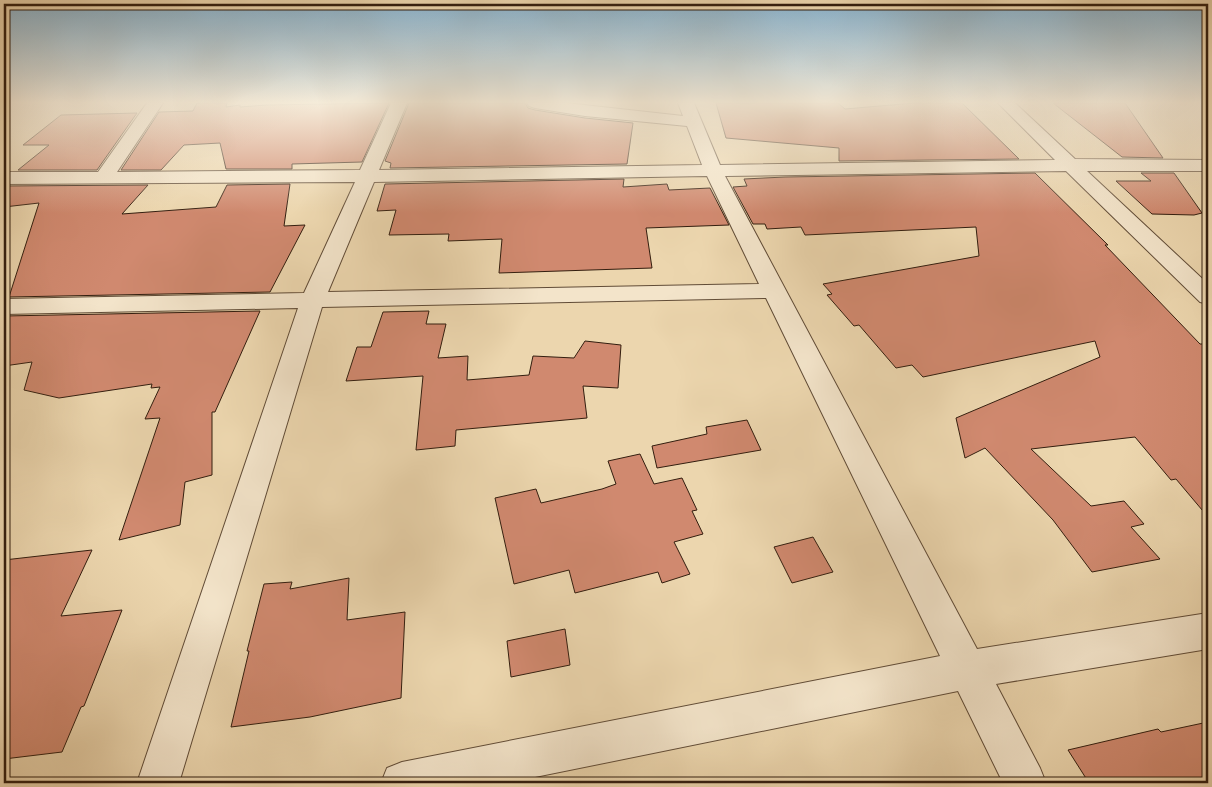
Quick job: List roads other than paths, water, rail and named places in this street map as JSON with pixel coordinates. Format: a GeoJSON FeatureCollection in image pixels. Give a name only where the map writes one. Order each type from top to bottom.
{"type":"FeatureCollection","features":[{"type":"Feature","properties":{"kind":"street"},"geometry":{"type":"LineString","coordinates":[[103,178],[130,140]]}},
{"type":"Feature","properties":{"kind":"street"},"geometry":{"type":"LineString","coordinates":[[158,783],[312,301],[382,140]]}},
{"type":"Feature","properties":{"kind":"street"},"geometry":{"type":"LineString","coordinates":[[701,140],[714,172],[1025,783]]}},
{"type":"Feature","properties":{"kind":"street"},"geometry":{"type":"LineString","coordinates":[[1045,140],[1137,231],[1208,297]]}},
{"type":"Feature","properties":{"kind":"street"},"geometry":{"type":"LineString","coordinates":[[4,178],[366,176],[1071,165],[1208,165]]}},
{"type":"Feature","properties":{"kind":"street"},"geometry":{"type":"LineString","coordinates":[[4,306],[775,291]]}},
{"type":"Feature","properties":{"kind":"street"},"geometry":{"type":"LineString","coordinates":[[402,783],[966,670],[1208,631]]}}]}
